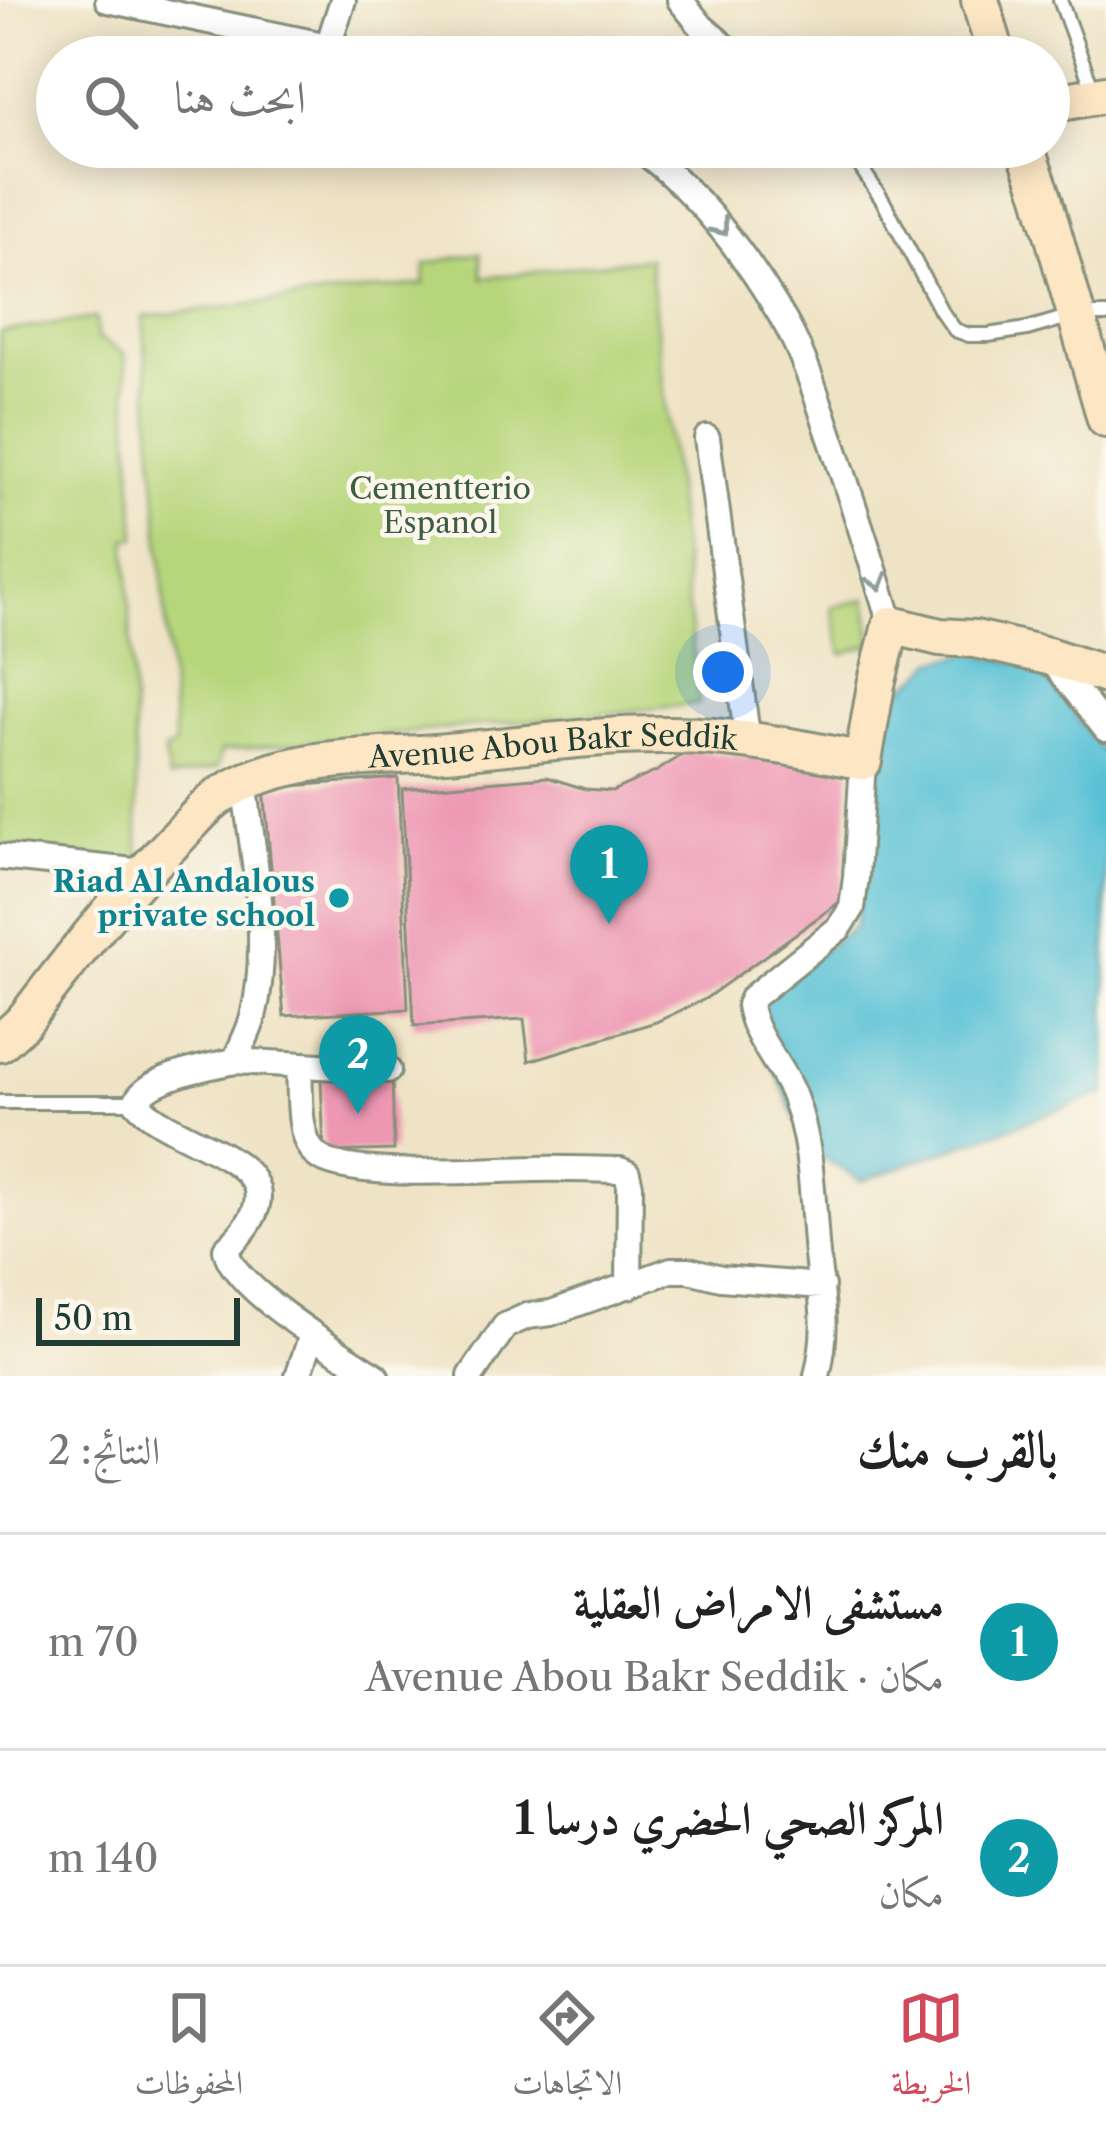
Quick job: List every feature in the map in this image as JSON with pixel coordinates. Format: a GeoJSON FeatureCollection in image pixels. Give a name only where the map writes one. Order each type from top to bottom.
{"type":"FeatureCollection","features":[{"type":"Feature","properties":{"kind":"street"},"geometry":{"type":"LineString","coordinates":[[108,0],[280,36]]}},
{"type":"Feature","properties":{"kind":"street"},"geometry":{"type":"LineString","coordinates":[[331,36],[344,0]]}},
{"type":"Feature","properties":{"kind":"street"},"geometry":{"type":"LineString","coordinates":[[680,0],[715,36]]}},
{"type":"Feature","properties":{"kind":"street"},"geometry":{"type":"LineString","coordinates":[[980,0],[991,36]]}},
{"type":"Feature","properties":{"kind":"street"},"geometry":{"type":"LineString","coordinates":[[1070,100],[1101,95]]}},
{"type":"Feature","properties":{"kind":"street"},"geometry":{"type":"LineString","coordinates":[[666,168],[738,249],[787,325],[815,391],[892,625],[862,761],[852,908],[839,928],[763,988],[749,1005],[758,1033],[794,1096],[808,1148],[826,1310],[817,1376]]}},
{"type":"Feature","properties":{"kind":"street"},"geometry":{"type":"LineString","coordinates":[[1032,168],[1090,315],[1106,419]]}},
{"type":"Feature","properties":{"kind":"street"},"geometry":{"type":"LineString","coordinates":[[707,437],[748,742]]}},
{"type":"Feature","properties":{"kind":"street"},"geometry":{"type":"LineString","coordinates":[[892,625],[940,637],[974,639],[1106,674]]}},
{"type":"Feature","properties":{"kind":"street"},"geometry":{"type":"LineString","coordinates":[[1048,656],[1106,730]]}},
{"type":"Feature","properties":{"kind":"street","name":"Avenue Abou Bakr Seddik"},"geometry":{"type":"LineString","coordinates":[[0,1043],[143,872],[216,798],[244,781],[285,768],[356,758],[669,734],[862,761]]}},
{"type":"Feature","properties":{"kind":"street"},"geometry":{"type":"LineString","coordinates":[[235,1061],[253,1019],[260,974],[244,781]]}},
{"type":"Feature","properties":{"kind":"street"},"geometry":{"type":"LineString","coordinates":[[0,857],[143,872]]}},
{"type":"Feature","properties":{"kind":"street"},"geometry":{"type":"LineString","coordinates":[[376,1376],[312,1336],[226,1257],[226,1249],[256,1213],[253,1181],[229,1157],[152,1117],[136,1102],[142,1092],[168,1079],[235,1061],[388,1070]]}},
{"type":"Feature","properties":{"kind":"street"},"geometry":{"type":"LineString","coordinates":[[299,1066],[308,1144],[322,1160],[378,1170],[537,1168],[627,1173],[629,1286]]}},
{"type":"Feature","properties":{"kind":"street"},"geometry":{"type":"LineString","coordinates":[[471,1376],[505,1326],[671,1270],[822,1286]]}},
{"type":"Feature","properties":{"kind":"street"},"geometry":{"type":"LineString","coordinates":[[298,1376],[312,1336]]}},
{"type":"Feature","properties":{"kind":"lane"},"geometry":{"type":"LineString","coordinates":[[1060,0],[1101,95]]}},
{"type":"Feature","properties":{"kind":"lane"},"geometry":{"type":"LineString","coordinates":[[864,168],[955,330],[988,335],[1090,315]]}},
{"type":"Feature","properties":{"kind":"lane"},"geometry":{"type":"LineString","coordinates":[[0,1102],[136,1102]]}},
{"type":"Feature","properties":{"kind":"green space","name":"Cementterio Espanol"},"geometry":{"type":"Polygon","coordinates":[[[480,253],[483,278],[649,258],[699,704],[221,751],[217,768],[169,779],[164,751],[175,746],[143,317],[424,284],[425,264],[480,253]]]}},
{"type":"Feature","properties":{"kind":"green space"},"geometry":{"type":"Polygon","coordinates":[[[96,318],[97,338],[125,354],[136,538],[127,539],[139,862],[0,846],[0,332],[96,318]]]}},
{"type":"Feature","properties":{"kind":"green space"},"geometry":{"type":"Polygon","coordinates":[[[866,599],[873,644],[842,654],[832,607],[866,599]]]}},
{"type":"Feature","properties":{"kind":"water"},"geometry":{"type":"Polygon","coordinates":[[[973,653],[1040,668],[1106,757],[1106,1093],[861,1181],[808,1148],[749,1005],[855,926],[872,773],[898,692],[934,661],[973,653]]]}},
{"type":"Feature","properties":{"kind":"building"},"geometry":{"type":"Polygon","coordinates":[[[690,750],[850,769],[841,901],[705,999],[656,1022],[529,1061],[524,1019],[414,1026],[402,789],[547,777],[585,789],[612,791],[690,750]]]}},
{"type":"Feature","properties":{"kind":"building","name":"Riad Al Andalous private school"},"geometry":{"type":"Polygon","coordinates":[[[398,778],[408,1009],[284,1016],[264,788],[398,778]]]}},
{"type":"Feature","properties":{"kind":"building"},"geometry":{"type":"Polygon","coordinates":[[[392,1076],[394,1150],[324,1152],[321,1079],[392,1076]]]}},
{"type":"Feature","properties":{"kind":"place","name":"Riad Al Andalous private school"},"geometry":{"type":"Point","coordinates":[339,898]}},
{"type":"Feature","properties":{"kind":"place","name":"مستشفى الامراض العقلية"},"geometry":{"type":"Point","coordinates":[609,924]}},
{"type":"Feature","properties":{"kind":"place","name":"المركز الصحي الحضري درسا 1"},"geometry":{"type":"Point","coordinates":[358,1114]}}]}
